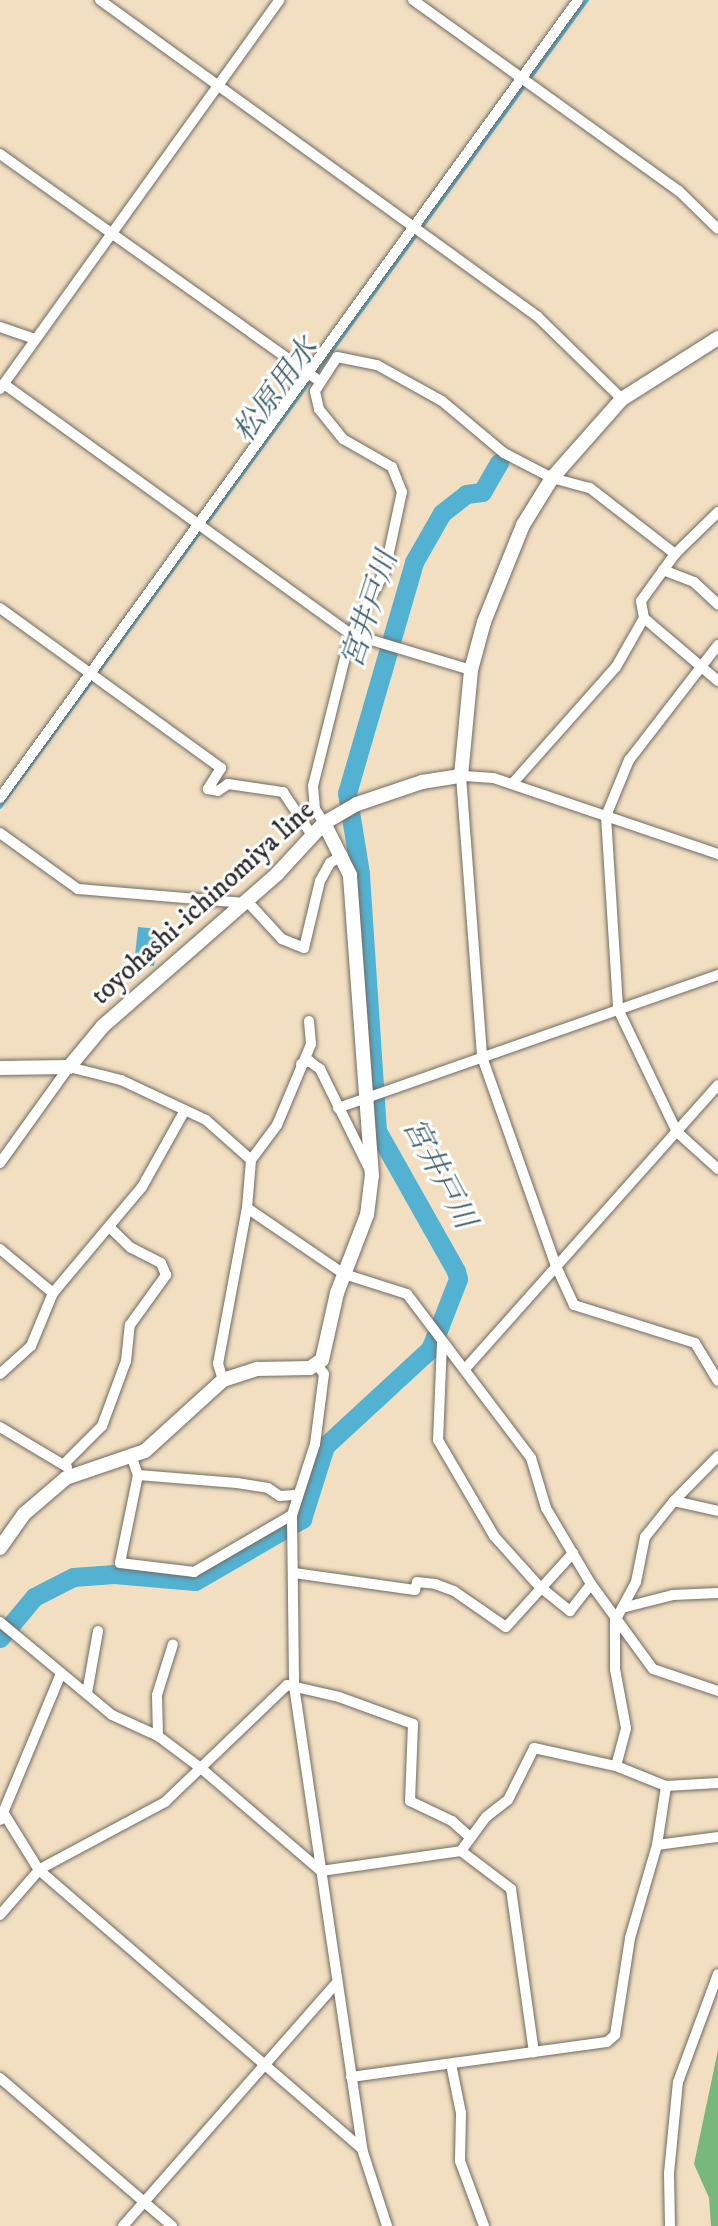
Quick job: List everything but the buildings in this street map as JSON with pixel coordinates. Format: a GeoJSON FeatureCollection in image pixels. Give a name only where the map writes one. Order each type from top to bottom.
{"type":"FeatureCollection","features":[{"type":"Feature","properties":{"kind":"main road"},"geometry":{"type":"LineString","coordinates":[[461,776],[471,670],[504,566],[552,478],[622,400],[718,338]]}},
{"type":"Feature","properties":{"kind":"main road","name":"toyohashi-ichinomiya line"},"geometry":{"type":"LineString","coordinates":[[69,1067],[103,1026],[245,902],[324,823],[357,804],[422,782],[461,776]]}},
{"type":"Feature","properties":{"kind":"main road"},"geometry":{"type":"LineString","coordinates":[[2,1540],[70,1469],[132,1458],[162,1439],[198,1399],[223,1380],[257,1369],[317,1366],[325,1353],[344,1275],[367,1214],[372,1176],[373,1095],[352,890],[343,855],[324,823]]}},
{"type":"Feature","properties":{"kind":"main road"},"geometry":{"type":"LineString","coordinates":[[3,1066],[69,1067]]}},
{"type":"Feature","properties":{"kind":"street"},"geometry":{"type":"LineString","coordinates":[[100,0],[538,317],[622,400]]}},
{"type":"Feature","properties":{"kind":"street"},"geometry":{"type":"LineString","coordinates":[[280,0],[2,386],[351,634],[471,670]]}},
{"type":"Feature","properties":{"kind":"street"},"geometry":{"type":"LineString","coordinates":[[413,0],[679,191],[718,229]]}},
{"type":"Feature","properties":{"kind":"street"},"geometry":{"type":"LineString","coordinates":[[0,798],[313,377],[525,81],[578,0]]}},
{"type":"Feature","properties":{"kind":"street"},"geometry":{"type":"LineString","coordinates":[[0,153],[313,377],[316,399],[332,429],[392,467],[401,482],[385,571],[351,634],[313,786],[315,809],[324,823]]}},
{"type":"Feature","properties":{"kind":"street"},"geometry":{"type":"LineString","coordinates":[[0,327],[35,339]]}},
{"type":"Feature","properties":{"kind":"street"},"geometry":{"type":"LineString","coordinates":[[313,377],[337,357],[377,365],[442,401],[504,453],[552,478],[590,488],[675,554]]}},
{"type":"Feature","properties":{"kind":"street"},"geometry":{"type":"LineString","coordinates":[[512,784],[616,667],[644,618],[641,601],[675,554],[718,512]]}},
{"type":"Feature","properties":{"kind":"street"},"geometry":{"type":"LineString","coordinates":[[663,570],[694,582],[718,604]]}},
{"type":"Feature","properties":{"kind":"street"},"geometry":{"type":"LineString","coordinates":[[0,608],[221,768],[208,789],[218,791],[228,784],[283,792],[311,834]]}},
{"type":"Feature","properties":{"kind":"street"},"geometry":{"type":"LineString","coordinates":[[644,618],[718,681]]}},
{"type":"Feature","properties":{"kind":"street"},"geometry":{"type":"LineString","coordinates":[[718,645],[700,664],[629,760],[606,816],[618,1009],[677,1132],[718,1169]]}},
{"type":"Feature","properties":{"kind":"street"},"geometry":{"type":"LineString","coordinates":[[718,854],[512,784],[461,776],[482,1057],[556,1266],[574,1305],[695,1343],[718,1381]]}},
{"type":"Feature","properties":{"kind":"street"},"geometry":{"type":"LineString","coordinates":[[0,833],[78,889],[245,902],[282,939],[304,948],[320,881],[330,863],[343,855]]}},
{"type":"Feature","properties":{"kind":"street"},"geometry":{"type":"LineString","coordinates":[[338,1108],[718,975]]}},
{"type":"Feature","properties":{"kind":"street"},"geometry":{"type":"LineString","coordinates":[[223,1380],[218,1364],[247,1208],[251,1160],[277,1125],[311,1044],[309,1021]]}},
{"type":"Feature","properties":{"kind":"street"},"geometry":{"type":"LineString","coordinates":[[301,1064],[316,1063],[372,1176]]}},
{"type":"Feature","properties":{"kind":"street"},"geometry":{"type":"LineString","coordinates":[[0,1163],[69,1067],[111,1077],[185,1110],[220,1130],[251,1160]]}},
{"type":"Feature","properties":{"kind":"street"},"geometry":{"type":"LineString","coordinates":[[465,1369],[718,1085]]}},
{"type":"Feature","properties":{"kind":"street"},"geometry":{"type":"LineString","coordinates":[[0,1374],[31,1346],[53,1293],[142,1187],[185,1110]]}},
{"type":"Feature","properties":{"kind":"street"},"geometry":{"type":"LineString","coordinates":[[247,1208],[344,1275],[407,1294],[531,1458],[546,1508],[591,1584],[653,1669],[718,1691]]}},
{"type":"Feature","properties":{"kind":"street"},"geometry":{"type":"LineString","coordinates":[[0,1427],[70,1469],[102,1426],[126,1361],[130,1325],[166,1275],[161,1263],[131,1248],[109,1227]]}},
{"type":"Feature","properties":{"kind":"street"},"geometry":{"type":"LineString","coordinates":[[0,1249],[53,1293]]}},
{"type":"Feature","properties":{"kind":"street"},"geometry":{"type":"LineString","coordinates":[[441,1340],[438,1440],[494,1536],[539,1586],[570,1611],[591,1584]]}},
{"type":"Feature","properties":{"kind":"street"},"geometry":{"type":"LineString","coordinates":[[317,1366],[324,1374],[315,1444],[296,1495],[292,1516],[294,1686],[362,2149],[387,2226]]}},
{"type":"Feature","properties":{"kind":"street"},"geometry":{"type":"LineString","coordinates":[[616,1766],[626,1728],[615,1669],[615,1620],[636,1582],[645,1537],[674,1501],[718,1456]]}},
{"type":"Feature","properties":{"kind":"street"},"geometry":{"type":"LineString","coordinates":[[132,1458],[138,1475],[120,1563],[194,1572],[292,1516]]}},
{"type":"Feature","properties":{"kind":"street"},"geometry":{"type":"LineString","coordinates":[[138,1475],[237,1483],[268,1488],[279,1496],[296,1495]]}},
{"type":"Feature","properties":{"kind":"street"},"geometry":{"type":"LineString","coordinates":[[674,1501],[718,1511]]}},
{"type":"Feature","properties":{"kind":"street"},"geometry":{"type":"LineString","coordinates":[[294,1573],[415,1590],[416,1583],[435,1584],[454,1591],[506,1627],[539,1586],[573,1553]]}},
{"type":"Feature","properties":{"kind":"street"},"geometry":{"type":"LineString","coordinates":[[622,1608],[673,1595],[718,1593]]}},
{"type":"Feature","properties":{"kind":"street"},"geometry":{"type":"LineString","coordinates":[[0,1622],[60,1676],[112,1715],[158,1735],[202,1769],[321,1871],[461,1851],[485,1817],[508,1801],[534,1748],[616,1766],[666,1786],[718,1783]]}},
{"type":"Feature","properties":{"kind":"street"},"geometry":{"type":"LineString","coordinates":[[86,1693],[98,1631]]}},
{"type":"Feature","properties":{"kind":"street"},"geometry":{"type":"LineString","coordinates":[[158,1735],[157,1695],[173,1644]]}},
{"type":"Feature","properties":{"kind":"street"},"geometry":{"type":"LineString","coordinates":[[60,1676],[2,1816],[38,1870],[362,2149]]}},
{"type":"Feature","properties":{"kind":"street"},"geometry":{"type":"LineString","coordinates":[[0,1915],[38,1870],[166,1802],[287,1685],[412,1724],[410,1801],[452,1821],[471,1838]]}},
{"type":"Feature","properties":{"kind":"street"},"geometry":{"type":"LineString","coordinates":[[351,2077],[607,2042],[615,2035],[630,1938],[657,1845],[666,1786]]}},
{"type":"Feature","properties":{"kind":"street"},"geometry":{"type":"LineString","coordinates":[[657,1845],[718,1837]]}},
{"type":"Feature","properties":{"kind":"street"},"geometry":{"type":"LineString","coordinates":[[461,1851],[511,1889],[534,2052]]}},
{"type":"Feature","properties":{"kind":"street"},"geometry":{"type":"LineString","coordinates":[[0,1905],[11,1902]]}},
{"type":"Feature","properties":{"kind":"street"},"geometry":{"type":"LineString","coordinates":[[670,2226],[669,2173],[678,2082],[718,1974]]}},
{"type":"Feature","properties":{"kind":"street"},"geometry":{"type":"LineString","coordinates":[[123,2226],[261,2064],[337,1982]]}},
{"type":"Feature","properties":{"kind":"street"},"geometry":{"type":"LineString","coordinates":[[451,2064],[461,2113],[460,2161],[484,2226]]}},
{"type":"Feature","properties":{"kind":"street"},"geometry":{"type":"LineString","coordinates":[[0,2078],[172,2226]]}},
{"type":"Feature","properties":{"kind":"green space"},"geometry":{"type":"Polygon","coordinates":[[[718,2050],[718,2226],[711,2226],[709,2198],[694,2164],[718,2050]]]}},
{"type":"Feature","properties":{"kind":"water"},"geometry":{"type":"Polygon","coordinates":[[[138,927],[158,929],[154,966],[134,964],[138,927]]]}},
{"type":"Feature","properties":{"kind":"waterway","name":"松原用水"},"geometry":{"type":"LineString","coordinates":[[0,807],[587,0]]}},
{"type":"Feature","properties":{"kind":"waterway","name":"宮井戸川"},"geometry":{"type":"LineString","coordinates":[[0,1638],[34,1597],[73,1577],[114,1574],[195,1581],[302,1519],[325,1446],[430,1349],[458,1279],[377,1131],[360,873],[347,793],[414,562],[442,513],[466,494],[482,492],[499,463]]}}]}
